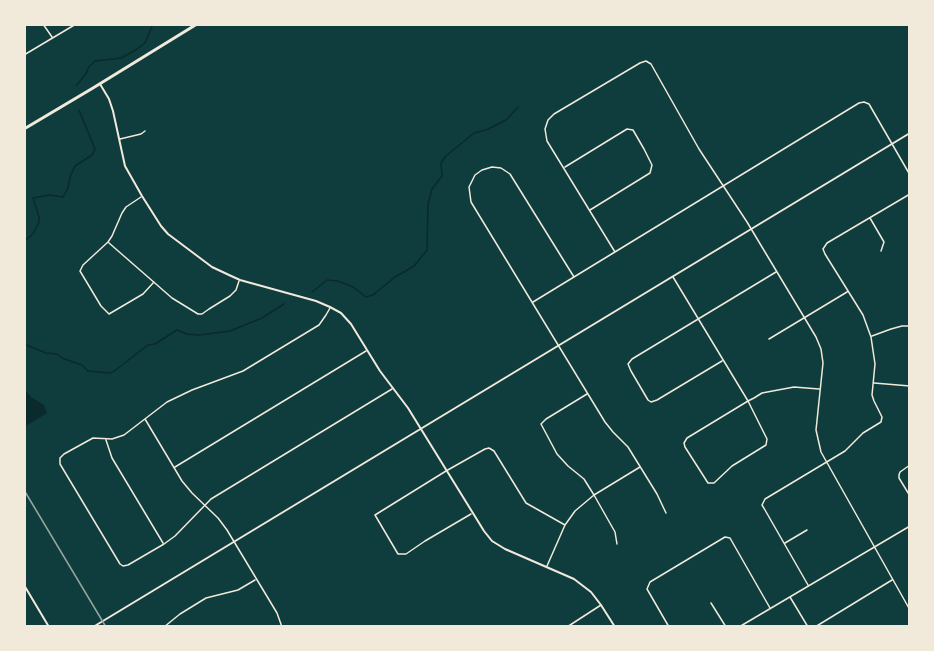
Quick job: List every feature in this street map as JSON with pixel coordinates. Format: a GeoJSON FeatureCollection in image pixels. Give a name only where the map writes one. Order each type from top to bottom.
{"type":"FeatureCollection","features":[{"type":"Feature","properties":{"kind":"main road"},"geometry":{"type":"LineString","coordinates":[[24,129],[197,24]]}},
{"type":"Feature","properties":{"kind":"street"},"geometry":{"type":"LineString","coordinates":[[43,24],[52,38]]}},
{"type":"Feature","properties":{"kind":"street"},"geometry":{"type":"LineString","coordinates":[[24,55],[76,24]]}},
{"type":"Feature","properties":{"kind":"street"},"geometry":{"type":"LineString","coordinates":[[615,252],[546,137],[545,127],[554,114],[640,63],[646,62],[651,64],[708,164],[751,229],[816,337],[823,363],[816,430],[821,452],[910,610]]}},
{"type":"Feature","properties":{"kind":"street"},"geometry":{"type":"LineString","coordinates":[[100,84],[109,99],[125,166],[168,234],[212,267],[240,280],[316,301],[340,313],[351,324],[380,371],[408,408],[492,541],[574,579],[591,592],[615,627]]}},
{"type":"Feature","properties":{"kind":"street"},"geometry":{"type":"LineString","coordinates":[[532,302],[859,103],[869,104],[910,175]]}},
{"type":"Feature","properties":{"kind":"street"},"geometry":{"type":"LineString","coordinates":[[564,167],[625,130],[633,130],[652,164],[651,171],[590,210]]}},
{"type":"Feature","properties":{"kind":"street"},"geometry":{"type":"LineString","coordinates":[[119,139],[145,131]]}},
{"type":"Feature","properties":{"kind":"street"},"geometry":{"type":"LineString","coordinates":[[93,627],[910,133]]}},
{"type":"Feature","properties":{"kind":"street"},"geometry":{"type":"LineString","coordinates":[[574,277],[512,176],[498,168],[479,171],[473,177],[469,187],[471,202],[605,422],[628,447],[666,513]]}},
{"type":"Feature","properties":{"kind":"street"},"geometry":{"type":"LineString","coordinates":[[808,585],[762,505],[765,499],[845,451],[863,434],[881,422],[882,417],[872,395],[875,364],[871,337],[863,315],[823,249],[827,243],[910,194]]}},
{"type":"Feature","properties":{"kind":"street"},"geometry":{"type":"LineString","coordinates":[[142,196],[129,204],[108,242],[80,271],[99,303],[109,314],[143,294],[154,282]]}},
{"type":"Feature","properties":{"kind":"street"},"geometry":{"type":"LineString","coordinates":[[870,218],[884,242],[881,251]]}},
{"type":"Feature","properties":{"kind":"street"},"geometry":{"type":"LineString","coordinates":[[108,242],[172,298],[198,314],[230,296],[236,290],[240,280]]}},
{"type":"Feature","properties":{"kind":"street"},"geometry":{"type":"LineString","coordinates":[[724,360],[651,402],[631,372],[628,363],[777,271]]}},
{"type":"Feature","properties":{"kind":"street"},"geometry":{"type":"LineString","coordinates":[[673,277],[748,401],[767,439],[765,446],[732,466],[714,483],[708,483],[685,447],[684,443],[687,438],[748,401],[762,393],[794,387],[820,389]]}},
{"type":"Feature","properties":{"kind":"street"},"geometry":{"type":"LineString","coordinates":[[769,339],[848,292]]}},
{"type":"Feature","properties":{"kind":"street"},"geometry":{"type":"LineString","coordinates":[[330,307],[319,325],[243,371],[176,397],[124,435],[112,439],[93,438],[60,458],[60,464],[120,564],[128,565],[164,544],[175,536],[211,499],[393,389]]}},
{"type":"Feature","properties":{"kind":"street"},"geometry":{"type":"LineString","coordinates":[[871,337],[891,329],[910,326]]}},
{"type":"Feature","properties":{"kind":"street"},"geometry":{"type":"LineString","coordinates":[[174,467],[368,351]]}},
{"type":"Feature","properties":{"kind":"street"},"geometry":{"type":"LineString","coordinates":[[873,383],[910,386]]}},
{"type":"Feature","properties":{"kind":"street"},"geometry":{"type":"LineString","coordinates":[[588,393],[541,424],[557,453],[584,479],[615,532],[617,543]]}},
{"type":"Feature","properties":{"kind":"street"},"geometry":{"type":"LineString","coordinates":[[145,419],[182,481],[218,518],[277,613],[282,627]]}},
{"type":"Feature","properties":{"kind":"street"},"geometry":{"type":"LineString","coordinates":[[105,439],[112,458],[164,544]]}},
{"type":"Feature","properties":{"kind":"street"},"geometry":{"type":"LineString","coordinates":[[473,513],[406,554],[398,554],[375,515],[446,471],[489,448],[493,450],[526,503],[565,525]]}},
{"type":"Feature","properties":{"kind":"street"},"geometry":{"type":"LineString","coordinates":[[910,465],[900,472],[899,478],[910,496]]}},
{"type":"Feature","properties":{"kind":"street"},"geometry":{"type":"LineString","coordinates":[[547,566],[565,525],[575,511],[594,495],[641,467]]}},
{"type":"Feature","properties":{"kind":"street"},"geometry":{"type":"LineString","coordinates":[[739,627],[910,526]]}},
{"type":"Feature","properties":{"kind":"street"},"geometry":{"type":"LineString","coordinates":[[784,543],[807,530]]}},
{"type":"Feature","properties":{"kind":"street"},"geometry":{"type":"LineString","coordinates":[[669,627],[647,589],[650,582],[725,537],[730,538],[770,608]]}},
{"type":"Feature","properties":{"kind":"street"},"geometry":{"type":"LineString","coordinates":[[165,627],[180,614],[206,598],[238,590],[256,579]]}},
{"type":"Feature","properties":{"kind":"street"},"geometry":{"type":"LineString","coordinates":[[815,627],[893,580]]}},
{"type":"Feature","properties":{"kind":"street"},"geometry":{"type":"LineString","coordinates":[[24,585],[49,627]]}},
{"type":"Feature","properties":{"kind":"street"},"geometry":{"type":"LineString","coordinates":[[789,597],[808,627]]}},
{"type":"Feature","properties":{"kind":"street"},"geometry":{"type":"LineString","coordinates":[[711,603],[726,627]]}},
{"type":"Feature","properties":{"kind":"street"},"geometry":{"type":"LineString","coordinates":[[567,627],[601,605]]}},
{"type":"Feature","properties":{"kind":"water"},"geometry":{"type":"Polygon","coordinates":[[[26,391],[44,405],[47,413],[24,427],[24,392],[26,391]]]}},
{"type":"Feature","properties":{"kind":"waterway"},"geometry":{"type":"LineString","coordinates":[[76,86],[95,61],[121,58],[145,43],[153,24]]}},
{"type":"Feature","properties":{"kind":"waterway"},"geometry":{"type":"LineString","coordinates":[[312,292],[327,280],[338,281],[353,287],[366,297],[373,295],[395,277],[414,266],[427,250],[428,204],[432,189],[442,176],[441,163],[446,156],[474,133],[506,120],[518,107]]}},
{"type":"Feature","properties":{"kind":"waterway"},"geometry":{"type":"LineString","coordinates":[[24,241],[33,234],[39,222],[33,198],[49,195],[63,197],[75,166],[92,155],[95,149],[79,110]]}},
{"type":"Feature","properties":{"kind":"waterway"},"geometry":{"type":"LineString","coordinates":[[24,344],[46,353],[57,354],[82,365],[88,371],[109,373],[148,345],[155,344],[177,330],[199,335],[230,331],[262,318],[284,304]]}},
{"type":"Feature","properties":{"kind":"railway"},"geometry":{"type":"LineString","coordinates":[[24,490],[106,627]]}}]}
